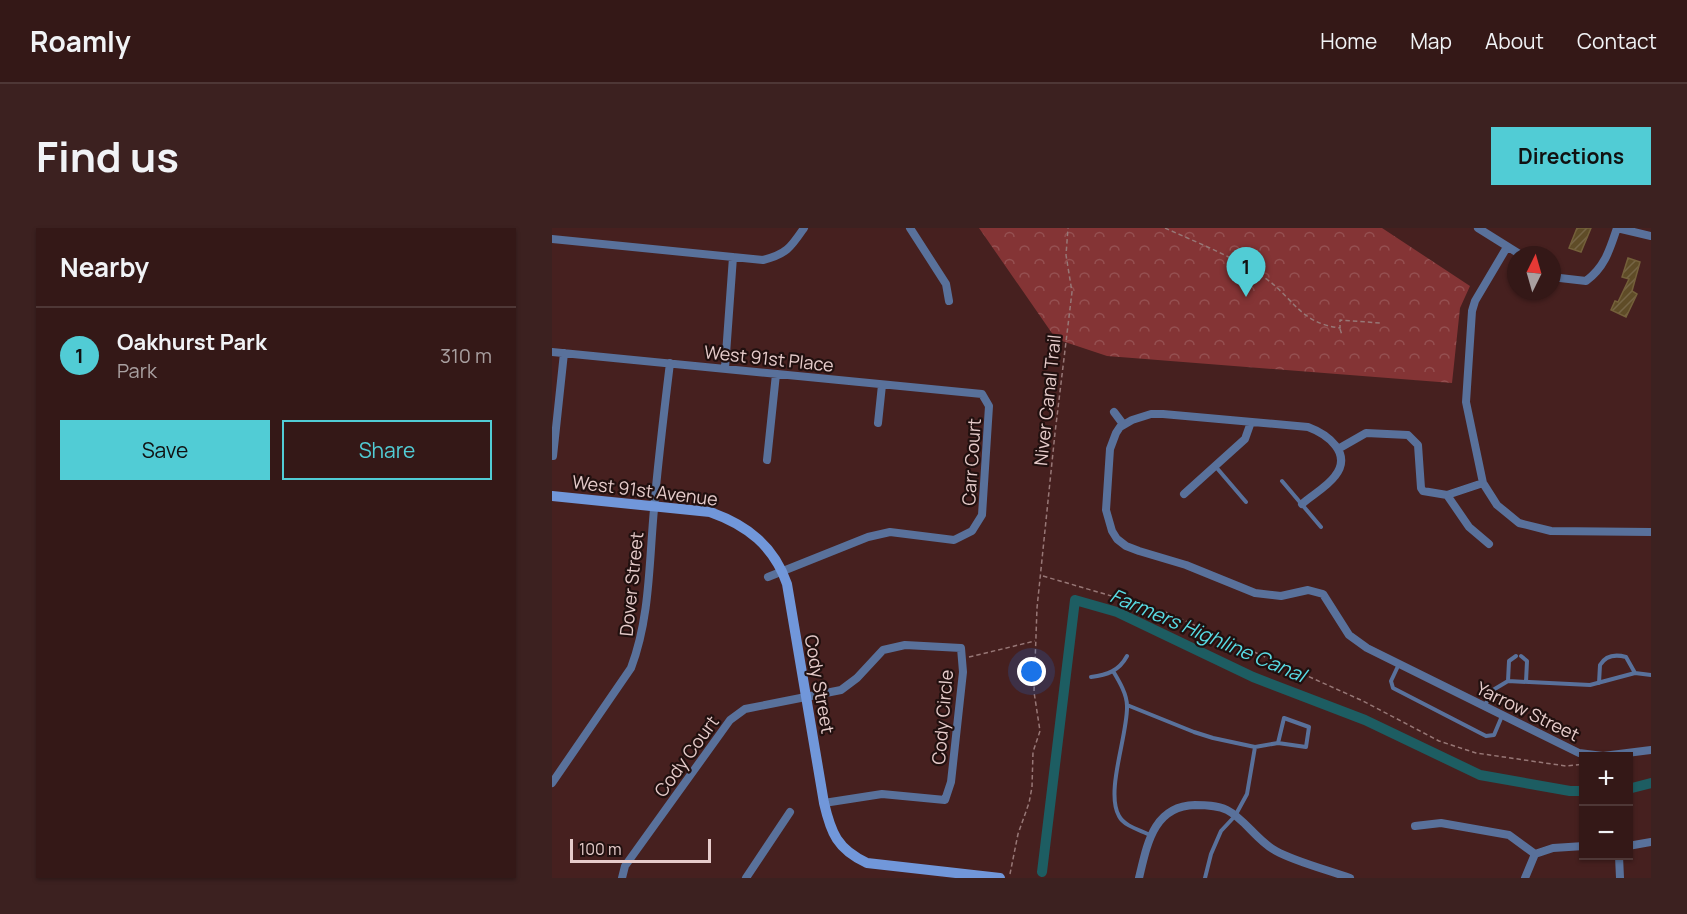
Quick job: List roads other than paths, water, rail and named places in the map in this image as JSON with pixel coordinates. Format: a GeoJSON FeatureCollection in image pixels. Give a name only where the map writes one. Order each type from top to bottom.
{"type":"FeatureCollection","features":[{"type":"Feature","properties":{"kind":"street"},"geometry":{"type":"LineString","coordinates":[[552,239],[763,260],[790,249],[804,228]]}},
{"type":"Feature","properties":{"kind":"street"},"geometry":{"type":"LineString","coordinates":[[910,228],[946,284],[949,301]]}},
{"type":"Feature","properties":{"kind":"street"},"geometry":{"type":"LineString","coordinates":[[1478,228],[1507,247],[1475,301],[1472,311],[1466,402],[1483,483],[1497,505],[1519,523],[1551,531],[1651,532]]}},
{"type":"Feature","properties":{"kind":"street"},"geometry":{"type":"LineString","coordinates":[[1561,278],[1587,284],[1606,260],[1617,228],[1651,236]]}},
{"type":"Feature","properties":{"kind":"street"},"geometry":{"type":"LineString","coordinates":[[725,368],[733,257]]}},
{"type":"Feature","properties":{"kind":"street","name":"West 91st Place"},"geometry":{"type":"LineString","coordinates":[[552,352],[982,394]]}},
{"type":"Feature","properties":{"kind":"street"},"geometry":{"type":"LineString","coordinates":[[553,456],[564,353]]}},
{"type":"Feature","properties":{"kind":"street","name":"Dover Street"},"geometry":{"type":"LineString","coordinates":[[552,783],[631,668],[639,646],[644,624],[670,363]]}},
{"type":"Feature","properties":{"kind":"street"},"geometry":{"type":"LineString","coordinates":[[767,460],[776,374]]}},
{"type":"Feature","properties":{"kind":"street"},"geometry":{"type":"LineString","coordinates":[[878,423],[882,385]]}},
{"type":"Feature","properties":{"kind":"street","name":"Carr Court"},"geometry":{"type":"LineString","coordinates":[[783,571],[868,537],[890,532],[954,540],[972,531],[982,515],[989,406],[982,394]]}},
{"type":"Feature","properties":{"kind":"street"},"geometry":{"type":"LineString","coordinates":[[1114,412],[1123,424]]}},
{"type":"Feature","properties":{"kind":"street"},"geometry":{"type":"LineString","coordinates":[[1302,504],[1335,476],[1341,459],[1338,448],[1324,434],[1308,427],[1151,414],[1123,424],[1116,433],[1110,449],[1106,510],[1112,531],[1117,539],[1126,546],[1186,565],[1255,594],[1281,596],[1308,590],[1319,592],[1323,594],[1349,635],[1367,648],[1399,664]]}},
{"type":"Feature","properties":{"kind":"street"},"geometry":{"type":"LineString","coordinates":[[1184,494],[1245,439],[1251,422]]}},
{"type":"Feature","properties":{"kind":"street"},"geometry":{"type":"LineString","coordinates":[[1338,448],[1366,433],[1408,435],[1418,445],[1421,488],[1427,493],[1447,495],[1483,483]]}},
{"type":"Feature","properties":{"kind":"street"},"geometry":{"type":"LineString","coordinates":[[1447,495],[1469,526],[1489,544]]}},
{"type":"Feature","properties":{"kind":"street","name":"West 91st Avenue"},"geometry":{"type":"LineString","coordinates":[[552,496],[710,512],[732,520],[750,531],[766,547],[783,571]]}},
{"type":"Feature","properties":{"kind":"street"},"geometry":{"type":"LineString","coordinates":[[768,577],[783,571]]}},
{"type":"Feature","properties":{"kind":"street","name":"Cody Street"},"geometry":{"type":"LineString","coordinates":[[783,571],[824,803],[835,839],[855,858],[867,863],[942,875],[1000,878]]}},
{"type":"Feature","properties":{"kind":"street","name":"Cody Circle"},"geometry":{"type":"LineString","coordinates":[[806,697],[841,690],[857,678],[883,650],[905,645],[960,648],[963,672],[951,782],[945,800],[882,794],[824,803]]}},
{"type":"Feature","properties":{"kind":"street","name":"Yarrow Street"},"geometry":{"type":"LineString","coordinates":[[1399,664],[1568,748],[1591,756],[1651,750]]}},
{"type":"Feature","properties":{"kind":"street","name":"Cody Court"},"geometry":{"type":"LineString","coordinates":[[622,878],[625,866],[730,720],[745,709],[806,697]]}},
{"type":"Feature","properties":{"kind":"street"},"geometry":{"type":"LineString","coordinates":[[1139,878],[1150,835],[1166,815],[1174,809],[1188,805],[1227,810],[1258,839],[1277,852],[1350,878]]}},
{"type":"Feature","properties":{"kind":"street"},"geometry":{"type":"LineString","coordinates":[[746,878],[790,812]]}},
{"type":"Feature","properties":{"kind":"street"},"geometry":{"type":"LineString","coordinates":[[1416,826],[1441,823],[1509,835],[1536,854]]}},
{"type":"Feature","properties":{"kind":"street"},"geometry":{"type":"LineString","coordinates":[[1633,845],[1651,842]]}},
{"type":"Feature","properties":{"kind":"street"},"geometry":{"type":"LineString","coordinates":[[1525,878],[1536,854],[1553,848],[1579,846]]}},
{"type":"Feature","properties":{"kind":"street"},"geometry":{"type":"LineString","coordinates":[[1619,860],[1620,878]]}},
{"type":"Feature","properties":{"kind":"lane"},"geometry":{"type":"LineString","coordinates":[[1216,466],[1246,502]]}},
{"type":"Feature","properties":{"kind":"lane"},"geometry":{"type":"LineString","coordinates":[[1282,481],[1321,527]]}},
{"type":"Feature","properties":{"kind":"lane"},"geometry":{"type":"LineString","coordinates":[[1090,677],[1113,672],[1127,656]]}},
{"type":"Feature","properties":{"kind":"lane"},"geometry":{"type":"LineString","coordinates":[[1508,681],[1509,661],[1518,656],[1527,661],[1526,682]]}},
{"type":"Feature","properties":{"kind":"lane"},"geometry":{"type":"LineString","coordinates":[[1599,683],[1600,665],[1609,656],[1626,657],[1635,674]]}},
{"type":"Feature","properties":{"kind":"lane"},"geometry":{"type":"LineString","coordinates":[[1399,664],[1391,681],[1393,688],[1486,736],[1494,735],[1502,715]]}},
{"type":"Feature","properties":{"kind":"lane"},"geometry":{"type":"LineString","coordinates":[[1113,672],[1127,705],[1115,782],[1115,805],[1119,816],[1126,824],[1150,835]]}},
{"type":"Feature","properties":{"kind":"lane"},"geometry":{"type":"LineString","coordinates":[[1484,706],[1493,690],[1508,681],[1590,685],[1635,674],[1651,675]]}},
{"type":"Feature","properties":{"kind":"lane"},"geometry":{"type":"LineString","coordinates":[[1127,705],[1194,732],[1255,747],[1278,743],[1306,747],[1309,727],[1284,718],[1278,743]]}},
{"type":"Feature","properties":{"kind":"lane"},"geometry":{"type":"LineString","coordinates":[[1205,878],[1211,854],[1221,831],[1235,816],[1247,794],[1255,747]]}},
{"type":"Feature","properties":{"kind":"waterway","name":"Farmers Highline Canal"},"geometry":{"type":"LineString","coordinates":[[1042,872],[1075,600],[1117,612],[1253,677],[1365,720],[1480,775],[1579,791]]}},
{"type":"Feature","properties":{"kind":"waterway","name":"Farmers Highline Canal"},"geometry":{"type":"LineString","coordinates":[[1633,788],[1651,783]]}},
{"type":"Feature","properties":{"kind":"place","name":"Oakhurst Park"},"geometry":{"type":"Point","coordinates":[1246,297]}}]}
